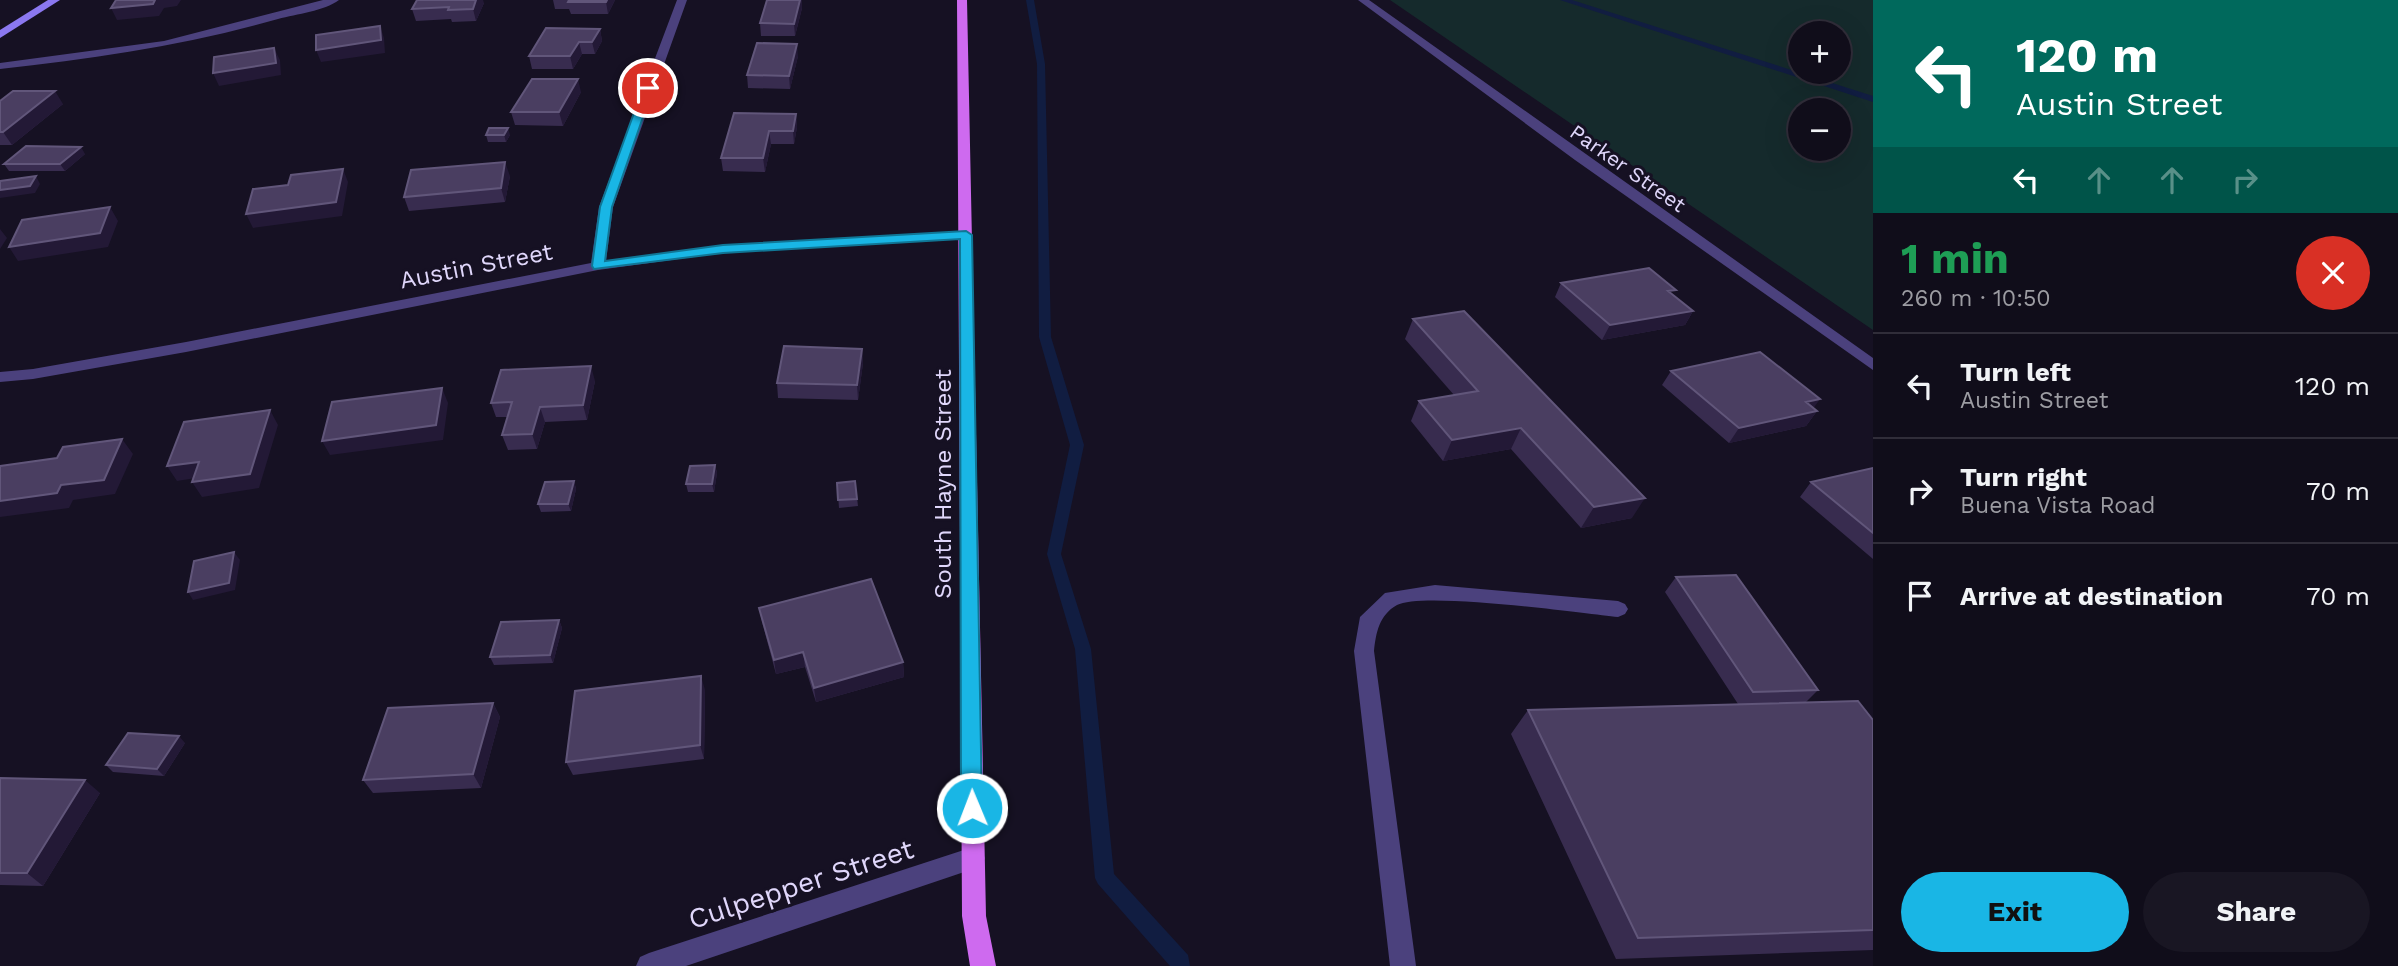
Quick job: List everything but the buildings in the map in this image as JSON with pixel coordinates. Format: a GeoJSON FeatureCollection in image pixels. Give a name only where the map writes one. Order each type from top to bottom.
{"type":"FeatureCollection","features":[{"type":"Feature","properties":{"kind":"main road","name":"South Hayne Street"},"geometry":{"type":"LineString","coordinates":[[962,0],[974,916],[983,966]]}},
{"type":"Feature","properties":{"kind":"street"},"geometry":{"type":"LineString","coordinates":[[0,35],[55,0]]}},
{"type":"Feature","properties":{"kind":"street"},"geometry":{"type":"LineString","coordinates":[[0,66],[98,55],[166,43],[231,29],[334,0]]}},
{"type":"Feature","properties":{"kind":"street"},"geometry":{"type":"LineString","coordinates":[[598,266],[606,207],[682,0]]}},
{"type":"Feature","properties":{"kind":"street","name":"Parker Street"},"geometry":{"type":"LineString","coordinates":[[1363,0],[1873,365]]}},
{"type":"Feature","properties":{"kind":"street","name":"Austin Street"},"geometry":{"type":"LineString","coordinates":[[0,377],[33,374],[186,347],[598,266],[723,249],[966,235]]}},
{"type":"Feature","properties":{"kind":"street"},"geometry":{"type":"LineString","coordinates":[[1403,966],[1364,651],[1367,622],[1392,598],[1435,593],[1618,609]]}},
{"type":"Feature","properties":{"kind":"street","name":"Culpepper Street"},"geometry":{"type":"LineString","coordinates":[[649,966],[973,858]]}},
{"type":"Feature","properties":{"kind":"green space"},"geometry":{"type":"Polygon","coordinates":[[[1390,0],[1873,0],[1873,330],[1390,0]]]}},
{"type":"Feature","properties":{"kind":"waterway"},"geometry":{"type":"LineString","coordinates":[[1030,0],[1041,64],[1045,337],[1077,445],[1054,554],[1083,649],[1105,878],[1181,962],[1180,966]]}},
{"type":"Feature","properties":{"kind":"waterway"},"geometry":{"type":"LineString","coordinates":[[1564,0],[1873,99]]}},
{"type":"Feature","properties":{"kind":"route"},"geometry":{"type":"LineString","coordinates":[[648,88],[606,207],[598,266],[723,249],[966,235],[972,808]]}}]}
